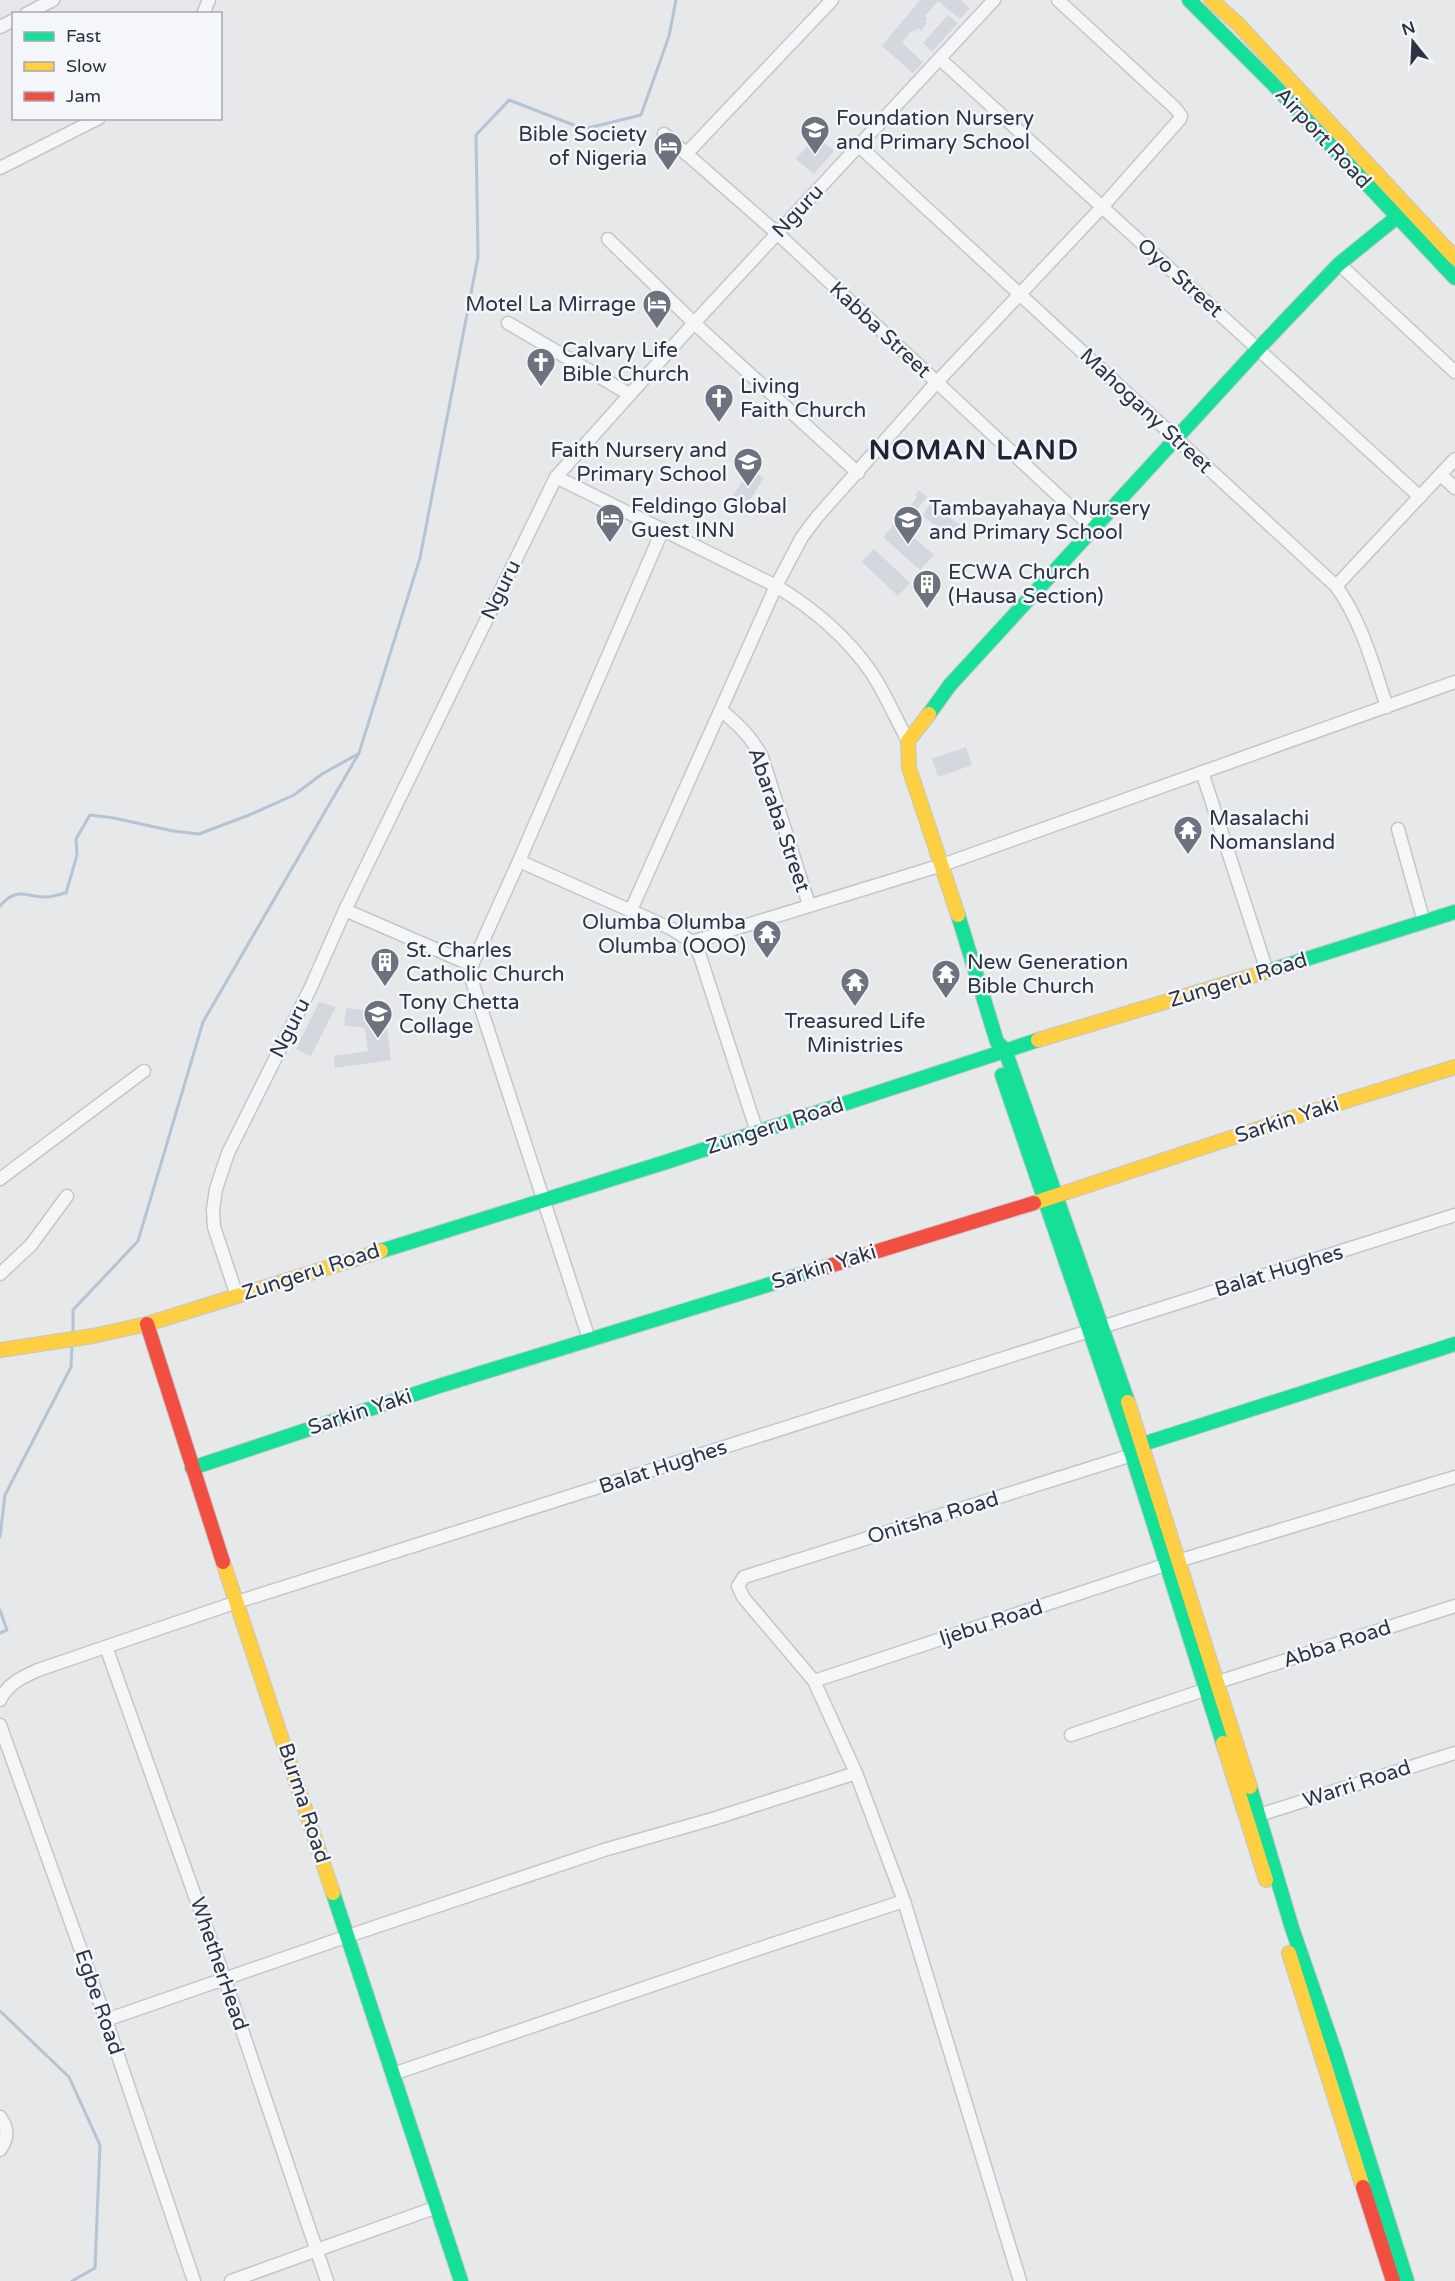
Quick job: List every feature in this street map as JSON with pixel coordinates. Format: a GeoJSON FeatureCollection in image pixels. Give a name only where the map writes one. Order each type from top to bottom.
{"type":"FeatureCollection","features":[{"type":"Feature","properties":{"kind":"street"},"geometry":{"type":"LineString","coordinates":[[30,12],[53,0]]}},
{"type":"Feature","properties":{"kind":"street"},"geometry":{"type":"LineString","coordinates":[[686,154],[832,0]]}},
{"type":"Feature","properties":{"kind":"street","name":"Nguru"},"geometry":{"type":"LineString","coordinates":[[237,1296],[214,1227],[213,1209],[216,1189],[228,1153],[311,987],[345,910],[556,477],[693,323],[994,0]]}},
{"type":"Feature","properties":{"kind":"street"},"geometry":{"type":"LineString","coordinates":[[631,909],[722,711],[776,586],[802,537],[936,383],[1102,207],[1181,116],[1176,108],[1058,0]]}},
{"type":"Feature","properties":{"kind":"street","name":"Airport Road"},"geometry":{"type":"LineString","coordinates":[[1189,0],[1256,67],[1455,278]]}},
{"type":"Feature","properties":{"kind":"street","name":"Airport Road"},"geometry":{"type":"LineString","coordinates":[[1211,0],[1238,24],[1455,258]]}},
{"type":"Feature","properties":{"kind":"street","name":"Oyo Street"},"geometry":{"type":"LineString","coordinates":[[940,59],[1420,497]]}},
{"type":"Feature","properties":{"kind":"street"},"geometry":{"type":"LineString","coordinates":[[0,168],[95,120]]}},
{"type":"Feature","properties":{"kind":"street","name":"Kabba Street"},"geometry":{"type":"LineString","coordinates":[[664,134],[778,234],[1094,529]]}},
{"type":"Feature","properties":{"kind":"street","name":"Mahogany Street"},"geometry":{"type":"LineString","coordinates":[[859,146],[1336,586],[1347,601],[1359,627],[1387,707]]}},
{"type":"Feature","properties":{"kind":"street"},"geometry":{"type":"LineString","coordinates":[[908,741],[950,685],[1258,349],[1339,264],[1397,217]]}},
{"type":"Feature","properties":{"kind":"street"},"geometry":{"type":"LineString","coordinates":[[608,239],[693,323],[858,473]]}},
{"type":"Feature","properties":{"kind":"street"},"geometry":{"type":"LineString","coordinates":[[1339,264],[1455,372]]}},
{"type":"Feature","properties":{"kind":"street"},"geometry":{"type":"LineString","coordinates":[[508,322],[629,394]]}},
{"type":"Feature","properties":{"kind":"street"},"geometry":{"type":"LineString","coordinates":[[1336,586],[1455,459]]}},
{"type":"Feature","properties":{"kind":"street"},"geometry":{"type":"LineString","coordinates":[[1441,475],[1455,488]]}},
{"type":"Feature","properties":{"kind":"street"},"geometry":{"type":"LineString","coordinates":[[556,477],[776,586],[807,605],[841,634],[872,673],[908,741],[909,768],[942,865],[1000,1054],[1095,1329],[1132,1455],[1174,1562]]}},
{"type":"Feature","properties":{"kind":"street"},"geometry":{"type":"LineString","coordinates":[[590,1339],[472,981],[472,965],[663,530]]}},
{"type":"Feature","properties":{"kind":"street"},"geometry":{"type":"LineString","coordinates":[[692,942],[942,865],[1455,682]]}},
{"type":"Feature","properties":{"kind":"street","name":"Abaraba Street"},"geometry":{"type":"LineString","coordinates":[[722,711],[743,728],[762,757],[809,905]]}},
{"type":"Feature","properties":{"kind":"street"},"geometry":{"type":"LineString","coordinates":[[1202,772],[1267,971]]}},
{"type":"Feature","properties":{"kind":"street"},"geometry":{"type":"LineString","coordinates":[[1398,829],[1424,922]]}},
{"type":"Feature","properties":{"kind":"street"},"geometry":{"type":"LineString","coordinates":[[519,861],[631,909],[672,929],[692,942],[700,956],[757,1132]]}},
{"type":"Feature","properties":{"kind":"street"},"geometry":{"type":"LineString","coordinates":[[345,910],[472,965]]}},
{"type":"Feature","properties":{"kind":"street","name":"Zungeru Road"},"geometry":{"type":"LineString","coordinates":[[69,1342],[149,1329],[237,1296],[544,1204],[757,1132],[1000,1054],[1455,912]]}},
{"type":"Feature","properties":{"kind":"street"},"geometry":{"type":"LineString","coordinates":[[149,1329],[544,1204],[728,1153],[1000,1054],[1455,923]]}},
{"type":"Feature","properties":{"kind":"street","name":"Sarkin Yaki"},"geometry":{"type":"LineString","coordinates":[[192,1468],[429,1389],[1050,1198],[1455,1067]]}},
{"type":"Feature","properties":{"kind":"street"},"geometry":{"type":"LineString","coordinates":[[0,1179],[144,1071]]}},
{"type":"Feature","properties":{"kind":"street"},"geometry":{"type":"LineString","coordinates":[[0,1274],[31,1245],[67,1196]]}},
{"type":"Feature","properties":{"kind":"street","name":"Balat Hughes"},"geometry":{"type":"LineString","coordinates":[[237,1602],[1455,1215]]}},
{"type":"Feature","properties":{"kind":"street","name":"Burma Road"},"geometry":{"type":"LineString","coordinates":[[149,1329],[192,1468],[461,2281]]}},
{"type":"Feature","properties":{"kind":"street"},"geometry":{"type":"LineString","coordinates":[[1095,1329],[1143,1444],[1174,1562],[1312,2006],[1393,2281]]}},
{"type":"Feature","properties":{"kind":"street"},"geometry":{"type":"LineString","coordinates":[[0,1350],[69,1342]]}},
{"type":"Feature","properties":{"kind":"street"},"geometry":{"type":"LineString","coordinates":[[0,1358],[69,1342]]}},
{"type":"Feature","properties":{"kind":"street"},"geometry":{"type":"LineString","coordinates":[[1143,1444],[1455,1344]]}},
{"type":"Feature","properties":{"kind":"street","name":"Onitsha Road"},"geometry":{"type":"LineString","coordinates":[[813,1681],[739,1591],[738,1586],[744,1578],[1132,1455]]}},
{"type":"Feature","properties":{"kind":"street","name":"Ijebu Road"},"geometry":{"type":"LineString","coordinates":[[813,1681],[1174,1562],[1455,1477]]}},
{"type":"Feature","properties":{"kind":"street"},"geometry":{"type":"LineString","coordinates":[[0,1700],[9,1686],[38,1670],[237,1602]]}},
{"type":"Feature","properties":{"kind":"street","name":"Abba Road"},"geometry":{"type":"LineString","coordinates":[[1071,1736],[1213,1686],[1455,1606]]}},
{"type":"Feature","properties":{"kind":"street","name":"WhetherHead"},"geometry":{"type":"LineString","coordinates":[[106,1647],[225,1980],[327,2281]]}},
{"type":"Feature","properties":{"kind":"street"},"geometry":{"type":"LineString","coordinates":[[813,1681],[856,1773],[904,1901],[1020,2281]]}},
{"type":"Feature","properties":{"kind":"street"},"geometry":{"type":"LineString","coordinates":[[1213,1686],[1259,1815],[1312,2006],[1407,2281]]}},
{"type":"Feature","properties":{"kind":"street","name":"Egbe Road"},"geometry":{"type":"LineString","coordinates":[[0,1725],[106,2020],[194,2281]]}},
{"type":"Feature","properties":{"kind":"street","name":"Warri Road"},"geometry":{"type":"LineString","coordinates":[[1259,1815],[1455,1753]]}},
{"type":"Feature","properties":{"kind":"street"},"geometry":{"type":"LineString","coordinates":[[106,2020],[604,1850],[716,1818],[856,1773]]}},
{"type":"Feature","properties":{"kind":"street"},"geometry":{"type":"LineString","coordinates":[[393,2074],[904,1901]]}},
{"type":"Feature","properties":{"kind":"street"},"geometry":{"type":"LineString","coordinates":[[0,2117],[5,2123],[7,2136],[0,2150]]}},
{"type":"Feature","properties":{"kind":"street"},"geometry":{"type":"LineString","coordinates":[[231,2281],[437,2207]]}},
{"type":"Feature","properties":{"kind":"shaded area"},"geometry":{"type":"Polygon","coordinates":[[[920,0],[960,0],[970,8],[960,19],[938,1],[925,16],[927,23],[921,31],[918,28],[912,30],[902,43],[923,62],[913,73],[882,46],[920,0]]]}},
{"type":"Feature","properties":{"kind":"shaded area"},"geometry":{"type":"Polygon","coordinates":[[[948,15],[958,23],[932,52],[923,43],[948,15]]]}},
{"type":"Feature","properties":{"kind":"shaded area","name":"Foundation Nursery and Primary School"},"geometry":{"type":"Polygon","coordinates":[[[816,136],[834,151],[814,174],[796,159],[816,136]]]}},
{"type":"Feature","properties":{"kind":"shaded area","name":"Faith Nursery and Primary School"},"geometry":{"type":"Polygon","coordinates":[[[750,469],[764,478],[746,506],[732,497],[750,469]]]}},
{"type":"Feature","properties":{"kind":"shaded area","name":"Tambayahaya Nursery and Primary School"},"geometry":{"type":"Polygon","coordinates":[[[919,490],[927,497],[907,521],[902,517],[917,497],[915,495],[919,490]]]}},
{"type":"Feature","properties":{"kind":"shaded area","name":"Tambayahaya Nursery and Primary School"},"geometry":{"type":"Polygon","coordinates":[[[930,503],[961,526],[952,538],[923,516],[930,503]]]}},
{"type":"Feature","properties":{"kind":"shaded area","name":"Tambayahaya Nursery and Primary School"},"geometry":{"type":"Polygon","coordinates":[[[896,522],[934,555],[920,570],[883,537],[896,522]]]}},
{"type":"Feature","properties":{"kind":"shaded area","name":"Tambayahaya Nursery and Primary School"},"geometry":{"type":"Polygon","coordinates":[[[874,549],[910,583],[898,596],[862,562],[874,549]]]}},
{"type":"Feature","properties":{"kind":"shaded area"},"geometry":{"type":"Polygon","coordinates":[[[966,747],[972,765],[938,777],[932,759],[966,747]]]}},
{"type":"Feature","properties":{"kind":"shaded area"},"geometry":{"type":"Polygon","coordinates":[[[319,1002],[336,1007],[311,1056],[296,1049],[319,1002]]]}},
{"type":"Feature","properties":{"kind":"shaded area","name":"Tony Chetta Collage"},"geometry":{"type":"Polygon","coordinates":[[[346,1008],[369,1011],[370,1014],[385,1012],[391,1060],[335,1068],[334,1056],[368,1051],[365,1028],[344,1025],[346,1008]]]}},
{"type":"Feature","properties":{"kind":"waterway"},"geometry":{"type":"LineString","coordinates":[[73,1333],[73,1310],[138,1241],[203,1022],[359,753],[420,558],[478,257],[476,135],[509,100],[584,129],[641,115],[669,36],[676,0]]}},
{"type":"Feature","properties":{"kind":"waterway"},"geometry":{"type":"LineString","coordinates":[[0,906],[17,894],[51,897],[66,893],[77,855],[76,839],[90,815],[199,834],[294,795],[322,774],[358,754]]}},
{"type":"Feature","properties":{"kind":"waterway"},"geometry":{"type":"LineString","coordinates":[[0,1537],[5,1495],[71,1367],[72,1345]]}},
{"type":"Feature","properties":{"kind":"waterway"},"geometry":{"type":"LineString","coordinates":[[0,1610],[7,1630],[0,1633]]}},
{"type":"Feature","properties":{"kind":"waterway"},"geometry":{"type":"LineString","coordinates":[[0,2011],[69,2077],[100,2145],[95,2268],[72,2281]]}},
{"type":"Feature","properties":{"kind":"traffic: fast"},"geometry":{"type":"LineString","coordinates":[[1189,0],[1271,82],[1455,278]]}},
{"type":"Feature","properties":{"kind":"traffic: fast"},"geometry":{"type":"LineString","coordinates":[[929,714],[950,685],[1258,349],[1339,264],[1397,217]]}},
{"type":"Feature","properties":{"kind":"traffic: fast"},"geometry":{"type":"LineString","coordinates":[[1262,973],[1455,912]]}},
{"type":"Feature","properties":{"kind":"traffic: fast"},"geometry":{"type":"LineString","coordinates":[[958,915],[997,1042],[1005,1050],[1128,1402]]}},
{"type":"Feature","properties":{"kind":"traffic: fast"},"geometry":{"type":"LineString","coordinates":[[381,1251],[666,1162],[1038,1040]]}},
{"type":"Feature","properties":{"kind":"traffic: fast"},"geometry":{"type":"LineString","coordinates":[[1002,1075],[1132,1455],[1223,1743]]}},
{"type":"Feature","properties":{"kind":"traffic: fast"},"geometry":{"type":"LineString","coordinates":[[192,1468],[439,1386],[826,1267]]}},
{"type":"Feature","properties":{"kind":"traffic: fast"},"geometry":{"type":"LineString","coordinates":[[1143,1444],[1455,1344]]}},
{"type":"Feature","properties":{"kind":"traffic: fast"},"geometry":{"type":"LineString","coordinates":[[1250,1787],[1292,1928],[1336,2055],[1407,2281]]}},
{"type":"Feature","properties":{"kind":"traffic: fast"},"geometry":{"type":"LineString","coordinates":[[333,1893],[461,2281]]}},
{"type":"Feature","properties":{"kind":"traffic: slow"},"geometry":{"type":"LineString","coordinates":[[1211,0],[1238,24],[1455,258]]}},
{"type":"Feature","properties":{"kind":"traffic: slow"},"geometry":{"type":"LineString","coordinates":[[929,714],[908,741],[909,768],[958,915]]}},
{"type":"Feature","properties":{"kind":"traffic: slow"},"geometry":{"type":"LineString","coordinates":[[1038,1040],[1262,973]]}},
{"type":"Feature","properties":{"kind":"traffic: slow"},"geometry":{"type":"LineString","coordinates":[[1034,1203],[1455,1067]]}},
{"type":"Feature","properties":{"kind":"traffic: slow"},"geometry":{"type":"LineString","coordinates":[[0,1350],[93,1336],[147,1324],[381,1251]]}},
{"type":"Feature","properties":{"kind":"traffic: slow"},"geometry":{"type":"LineString","coordinates":[[1128,1402],[1250,1787]]}},
{"type":"Feature","properties":{"kind":"traffic: slow"},"geometry":{"type":"LineString","coordinates":[[223,1562],[333,1893]]}},
{"type":"Feature","properties":{"kind":"traffic: slow"},"geometry":{"type":"LineString","coordinates":[[1223,1743],[1266,1880]]}},
{"type":"Feature","properties":{"kind":"traffic: slow"},"geometry":{"type":"LineString","coordinates":[[1289,1953],[1363,2187]]}},
{"type":"Feature","properties":{"kind":"traffic: jam"},"geometry":{"type":"LineString","coordinates":[[826,1267],[1034,1203]]}},
{"type":"Feature","properties":{"kind":"traffic: jam"},"geometry":{"type":"LineString","coordinates":[[147,1324],[223,1562]]}},
{"type":"Feature","properties":{"kind":"traffic: jam"},"geometry":{"type":"LineString","coordinates":[[1363,2187],[1393,2281]]}},
{"type":"Feature","properties":{"kind":"place","name":"Foundation Nursery and Primary School"},"geometry":{"type":"Point","coordinates":[815,156]}},
{"type":"Feature","properties":{"kind":"place","name":"Bible Society of Nigeria"},"geometry":{"type":"Point","coordinates":[668,172]}},
{"type":"Feature","properties":{"kind":"place","name":"Motel La Mirrage"},"geometry":{"type":"Point","coordinates":[657,330]}},
{"type":"Feature","properties":{"kind":"place","name":"Calvary Life Bible Church"},"geometry":{"type":"Point","coordinates":[541,388]}},
{"type":"Feature","properties":{"kind":"place","name":"Living Faith Church"},"geometry":{"type":"Point","coordinates":[719,424]}},
{"type":"Feature","properties":{"kind":"place","name":"Faith Nursery and Primary School"},"geometry":{"type":"Point","coordinates":[748,488]}},
{"type":"Feature","properties":{"kind":"place","name":"Feldingo Global Guest INN"},"geometry":{"type":"Point","coordinates":[610,544]}},
{"type":"Feature","properties":{"kind":"place","name":"Tambayahaya Nursery and Primary School"},"geometry":{"type":"Point","coordinates":[908,546]}},
{"type":"Feature","properties":{"kind":"place","name":"ECWA Church (Hausa Section)"},"geometry":{"type":"Point","coordinates":[927,610]}},
{"type":"Feature","properties":{"kind":"place","name":"Masalachi Nomansland"},"geometry":{"type":"Point","coordinates":[1188,856]}},
{"type":"Feature","properties":{"kind":"place","name":"Olumba Olumba Olumba (OOO)"},"geometry":{"type":"Point","coordinates":[767,960]}},
{"type":"Feature","properties":{"kind":"place","name":"St. Charles Catholic Church"},"geometry":{"type":"Point","coordinates":[385,988]}},
{"type":"Feature","properties":{"kind":"place","name":"New Generation Bible Church"},"geometry":{"type":"Point","coordinates":[946,1000]}},
{"type":"Feature","properties":{"kind":"place","name":"Treasured Life Ministries"},"geometry":{"type":"Point","coordinates":[855,1008]}},
{"type":"Feature","properties":{"kind":"place","name":"Tony Chetta Collage"},"geometry":{"type":"Point","coordinates":[378,1040]}},
{"type":"Feature","properties":{"kind":"district","name":"NOMAN LAND"},"geometry":{"type":"Point","coordinates":[974,450]}}]}
